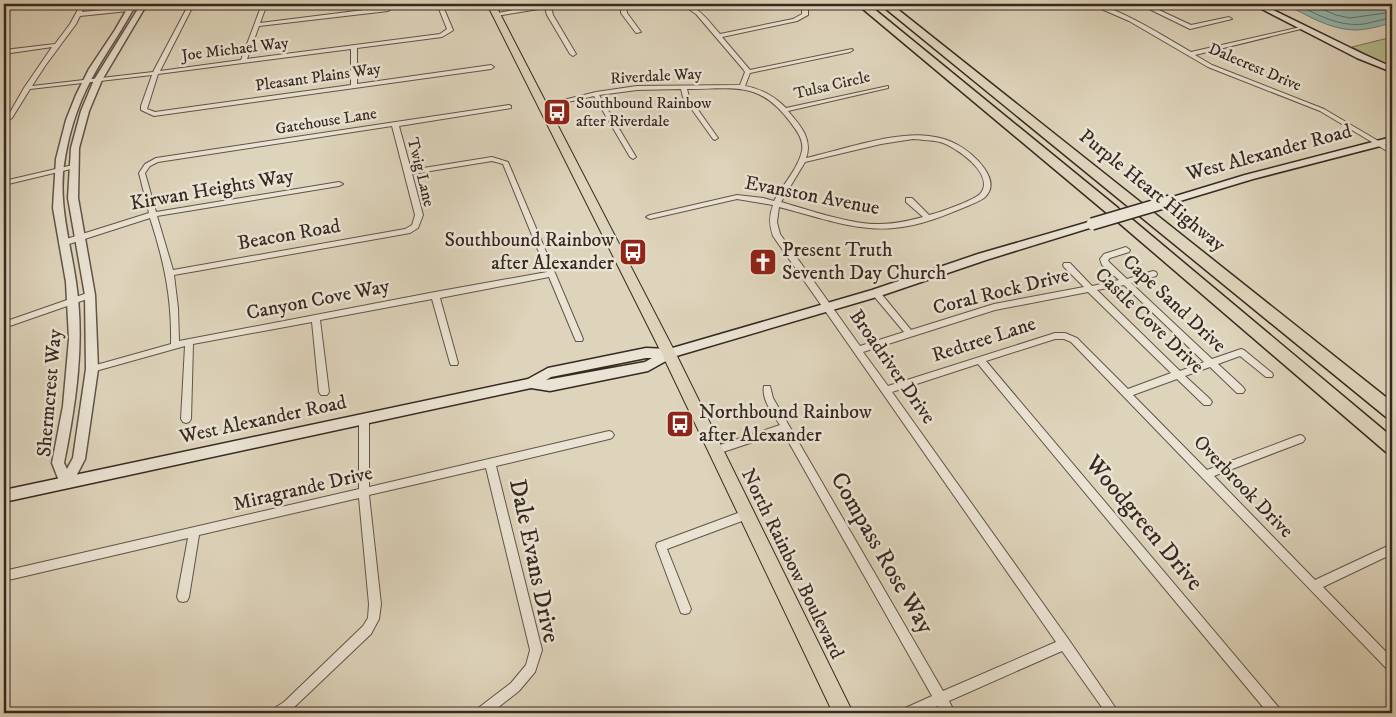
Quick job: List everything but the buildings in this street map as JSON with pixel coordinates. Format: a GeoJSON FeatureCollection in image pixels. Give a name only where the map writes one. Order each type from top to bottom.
{"type":"FeatureCollection","features":[{"type":"Feature","properties":{"kind":"highway","name":"Purple Heart Highway"},"geometry":{"type":"LineString","coordinates":[[862,4],[1118,215],[1392,447]]}},
{"type":"Feature","properties":{"kind":"highway","name":"Purple Heart Highway"},"geometry":{"type":"LineString","coordinates":[[885,4],[1392,412]]}},
{"type":"Feature","properties":{"kind":"main road"},"geometry":{"type":"LineString","coordinates":[[1256,4],[1392,70]]}},
{"type":"Feature","properties":{"kind":"main road","name":"North Rainbow Boulevard"},"geometry":{"type":"LineString","coordinates":[[493,9],[668,354],[844,713]]}},
{"type":"Feature","properties":{"kind":"main road"},"geometry":{"type":"LineString","coordinates":[[1360,56],[1362,60],[1392,76]]}},
{"type":"Feature","properties":{"kind":"main road","name":"West Alexander Road"},"geometry":{"type":"LineString","coordinates":[[4,496],[531,383],[550,386],[648,366],[668,354],[876,293],[982,257],[1249,177],[1392,140]]}},
{"type":"Feature","properties":{"kind":"street"},"geometry":{"type":"LineString","coordinates":[[4,121],[10,117],[27,88],[79,14],[83,4]]}},
{"type":"Feature","properties":{"kind":"street"},"geometry":{"type":"LineString","coordinates":[[79,14],[137,6],[176,4]]}},
{"type":"Feature","properties":{"kind":"street"},"geometry":{"type":"LineString","coordinates":[[156,73],[191,4]]}},
{"type":"Feature","properties":{"kind":"street"},"geometry":{"type":"LineString","coordinates":[[243,62],[248,43],[264,4]]}},
{"type":"Feature","properties":{"kind":"street","name":"Joe Michael Way"},"geometry":{"type":"LineString","coordinates":[[27,88],[243,62],[447,33],[449,27],[440,4]]}},
{"type":"Feature","properties":{"kind":"street"},"geometry":{"type":"LineString","coordinates":[[622,4],[624,14],[638,32]]}},
{"type":"Feature","properties":{"kind":"street"},"geometry":{"type":"LineString","coordinates":[[493,9],[547,5],[633,4]]}},
{"type":"Feature","properties":{"kind":"street"},"geometry":{"type":"LineString","coordinates":[[673,4],[689,8],[698,13],[748,72]]}},
{"type":"Feature","properties":{"kind":"street"},"geometry":{"type":"LineString","coordinates":[[689,8],[699,4]]}},
{"type":"Feature","properties":{"kind":"street"},"geometry":{"type":"LineString","coordinates":[[719,36],[795,20],[805,15],[806,9],[800,4]]}},
{"type":"Feature","properties":{"kind":"street","name":"Dalecrest Drive"},"geometry":{"type":"LineString","coordinates":[[1093,4],[1131,20],[1231,75],[1322,110],[1380,144]]}},
{"type":"Feature","properties":{"kind":"street"},"geometry":{"type":"LineString","coordinates":[[1142,4],[1190,28],[1229,18]]}},
{"type":"Feature","properties":{"kind":"street"},"geometry":{"type":"LineString","coordinates":[[547,5],[550,9],[550,15],[573,54]]}},
{"type":"Feature","properties":{"kind":"street","name":"Shermcrest Way"},"geometry":{"type":"LineString","coordinates":[[66,482],[79,459],[92,369],[90,295],[73,198],[73,168],[81,123],[98,80],[137,6]]}},
{"type":"Feature","properties":{"kind":"street","name":"Shermcrest Way"},"geometry":{"type":"LineString","coordinates":[[66,482],[58,463],[69,406],[74,359],[73,301],[63,243],[58,195],[59,171],[70,120],[87,82],[137,6]]}},
{"type":"Feature","properties":{"kind":"street"},"geometry":{"type":"LineString","coordinates":[[257,25],[388,9]]}},
{"type":"Feature","properties":{"kind":"street"},"geometry":{"type":"LineString","coordinates":[[1191,54],[1303,27]]}},
{"type":"Feature","properties":{"kind":"street"},"geometry":{"type":"LineString","coordinates":[[4,52],[58,45]]}},
{"type":"Feature","properties":{"kind":"street"},"geometry":{"type":"LineString","coordinates":[[354,47],[354,86]]}},
{"type":"Feature","properties":{"kind":"street"},"geometry":{"type":"LineString","coordinates":[[748,72],[850,50]]}},
{"type":"Feature","properties":{"kind":"street","name":"Pleasant Plains Way"},"geometry":{"type":"LineString","coordinates":[[156,73],[144,106],[144,110],[154,114],[492,67]]}},
{"type":"Feature","properties":{"kind":"street"},"geometry":{"type":"LineString","coordinates":[[742,87],[748,72]]}},
{"type":"Feature","properties":{"kind":"street"},"geometry":{"type":"LineString","coordinates":[[684,87],[686,97],[715,138]]}},
{"type":"Feature","properties":{"kind":"street","name":"Riverdale Way"},"geometry":{"type":"LineString","coordinates":[[542,106],[596,94],[631,89],[742,87]]}},
{"type":"Feature","properties":{"kind":"street","name":"Broadriver Drive"},"geometry":{"type":"LineString","coordinates":[[742,87],[762,93],[775,100],[806,139],[805,152],[801,161],[776,203],[771,221],[776,234],[1112,713]]}},
{"type":"Feature","properties":{"kind":"street","name":"Tulsa Circle"},"geometry":{"type":"LineString","coordinates":[[784,110],[886,87]]}},
{"type":"Feature","properties":{"kind":"street"},"geometry":{"type":"LineString","coordinates":[[596,94],[633,157]]}},
{"type":"Feature","properties":{"kind":"street","name":"Gatehouse Lane"},"geometry":{"type":"LineString","coordinates":[[147,164],[156,160],[509,107]]}},
{"type":"Feature","properties":{"kind":"street","name":"Twig Lane"},"geometry":{"type":"LineString","coordinates":[[395,124],[419,215],[415,226]]}},
{"type":"Feature","properties":{"kind":"street","name":"Evanston Avenue"},"geometry":{"type":"LineString","coordinates":[[650,217],[737,197],[776,203],[851,223],[878,227],[896,226],[928,218],[981,197],[988,184],[987,177],[980,168],[962,152],[936,138],[912,136],[899,138],[801,161]]}},
{"type":"Feature","properties":{"kind":"street"},"geometry":{"type":"LineString","coordinates":[[1380,144],[1392,152]]}},
{"type":"Feature","properties":{"kind":"street"},"geometry":{"type":"LineString","coordinates":[[407,173],[492,160],[500,160],[506,163],[579,339]]}},
{"type":"Feature","properties":{"kind":"street"},"geometry":{"type":"LineString","coordinates":[[147,164],[142,173],[152,215],[164,248],[169,273],[174,308],[175,346]]}},
{"type":"Feature","properties":{"kind":"street"},"geometry":{"type":"LineString","coordinates":[[4,183],[73,168]]}},
{"type":"Feature","properties":{"kind":"street","name":"Kirwan Heights Way"},"geometry":{"type":"LineString","coordinates":[[63,243],[152,215],[338,184]]}},
{"type":"Feature","properties":{"kind":"street"},"geometry":{"type":"LineString","coordinates":[[909,200],[928,218]]}},
{"type":"Feature","properties":{"kind":"street","name":"Beacon Road"},"geometry":{"type":"LineString","coordinates":[[169,273],[407,231],[415,226]]}},
{"type":"Feature","properties":{"kind":"street","name":"Cape Sand Drive"},"geometry":{"type":"LineString","coordinates":[[1126,250],[1107,256],[1104,259],[1105,263],[1240,390]]}},
{"type":"Feature","properties":{"kind":"street","name":"Castle Cove Drive"},"geometry":{"type":"LineString","coordinates":[[1068,265],[1207,402]]}},
{"type":"Feature","properties":{"kind":"street","name":"Canyon Cove Way"},"geometry":{"type":"LineString","coordinates":[[92,369],[189,342],[552,274]]}},
{"type":"Feature","properties":{"kind":"street","name":"Coral Rock Drive"},"geometry":{"type":"LineString","coordinates":[[858,350],[994,308],[1125,282],[1153,274]]}},
{"type":"Feature","properties":{"kind":"street"},"geometry":{"type":"LineString","coordinates":[[876,293],[910,334]]}},
{"type":"Feature","properties":{"kind":"street"},"geometry":{"type":"LineString","coordinates":[[4,324],[90,295]]}},
{"type":"Feature","properties":{"kind":"street"},"geometry":{"type":"LineString","coordinates":[[435,295],[454,363]]}},
{"type":"Feature","properties":{"kind":"street"},"geometry":{"type":"LineString","coordinates":[[316,318],[324,392]]}},
{"type":"Feature","properties":{"kind":"street","name":"Redtree Lane"},"geometry":{"type":"LineString","coordinates":[[886,390],[1055,336],[1065,336]]}},
{"type":"Feature","properties":{"kind":"street","name":"Overbrook Drive"},"geometry":{"type":"LineString","coordinates":[[1065,336],[1078,343],[1392,666]]}},
{"type":"Feature","properties":{"kind":"street"},"geometry":{"type":"LineString","coordinates":[[186,419],[189,342]]}},
{"type":"Feature","properties":{"kind":"street"},"geometry":{"type":"LineString","coordinates":[[1127,393],[1241,352],[1269,375]]}},
{"type":"Feature","properties":{"kind":"street","name":"Woodgreen Drive"},"geometry":{"type":"LineString","coordinates":[[980,360],[1276,713]]}},
{"type":"Feature","properties":{"kind":"street","name":"Compass Rose Way"},"geometry":{"type":"LineString","coordinates":[[767,388],[769,398],[949,713]]}},
{"type":"Feature","properties":{"kind":"street"},"geometry":{"type":"LineString","coordinates":[[277,713],[288,706],[367,630],[373,619],[375,604],[364,493],[364,419]]}},
{"type":"Feature","properties":{"kind":"street"},"geometry":{"type":"LineString","coordinates":[[714,451],[786,427]]}},
{"type":"Feature","properties":{"kind":"street","name":"Miragrande Drive"},"geometry":{"type":"LineString","coordinates":[[4,576],[609,435]]}},
{"type":"Feature","properties":{"kind":"street"},"geometry":{"type":"LineString","coordinates":[[1206,475],[1300,439]]}},
{"type":"Feature","properties":{"kind":"street","name":"Dale Evans Drive"},"geometry":{"type":"LineString","coordinates":[[481,713],[515,687],[531,668],[536,650],[490,463]]}},
{"type":"Feature","properties":{"kind":"street"},"geometry":{"type":"LineString","coordinates":[[685,609],[661,546],[746,515]]}},
{"type":"Feature","properties":{"kind":"street"},"geometry":{"type":"LineString","coordinates":[[183,597],[194,532]]}},
{"type":"Feature","properties":{"kind":"street"},"geometry":{"type":"LineString","coordinates":[[1314,586],[1392,549]]}},
{"type":"Feature","properties":{"kind":"street"},"geometry":{"type":"LineString","coordinates":[[907,713],[1065,644]]}},
{"type":"Feature","properties":{"kind":"green space"},"geometry":{"type":"Polygon","coordinates":[[[1392,37],[1392,67],[1352,47],[1392,37]]]}},
{"type":"Feature","properties":{"kind":"water"},"geometry":{"type":"Polygon","coordinates":[[[1285,4],[1392,4],[1392,23],[1373,28],[1344,29],[1318,21],[1285,4]]]}},
{"type":"Feature","properties":{"kind":"place","name":"Southbound Rainbow after Riverdale"},"geometry":{"type":"Point","coordinates":[557,112]}},
{"type":"Feature","properties":{"kind":"place","name":"Southbound Rainbow after Alexander"},"geometry":{"type":"Point","coordinates":[633,252]}},
{"type":"Feature","properties":{"kind":"place","name":"Present Truth Seventh Day Church"},"geometry":{"type":"Point","coordinates":[763,262]}},
{"type":"Feature","properties":{"kind":"place","name":"Northbound Rainbow after Alexander"},"geometry":{"type":"Point","coordinates":[680,424]}}]}
